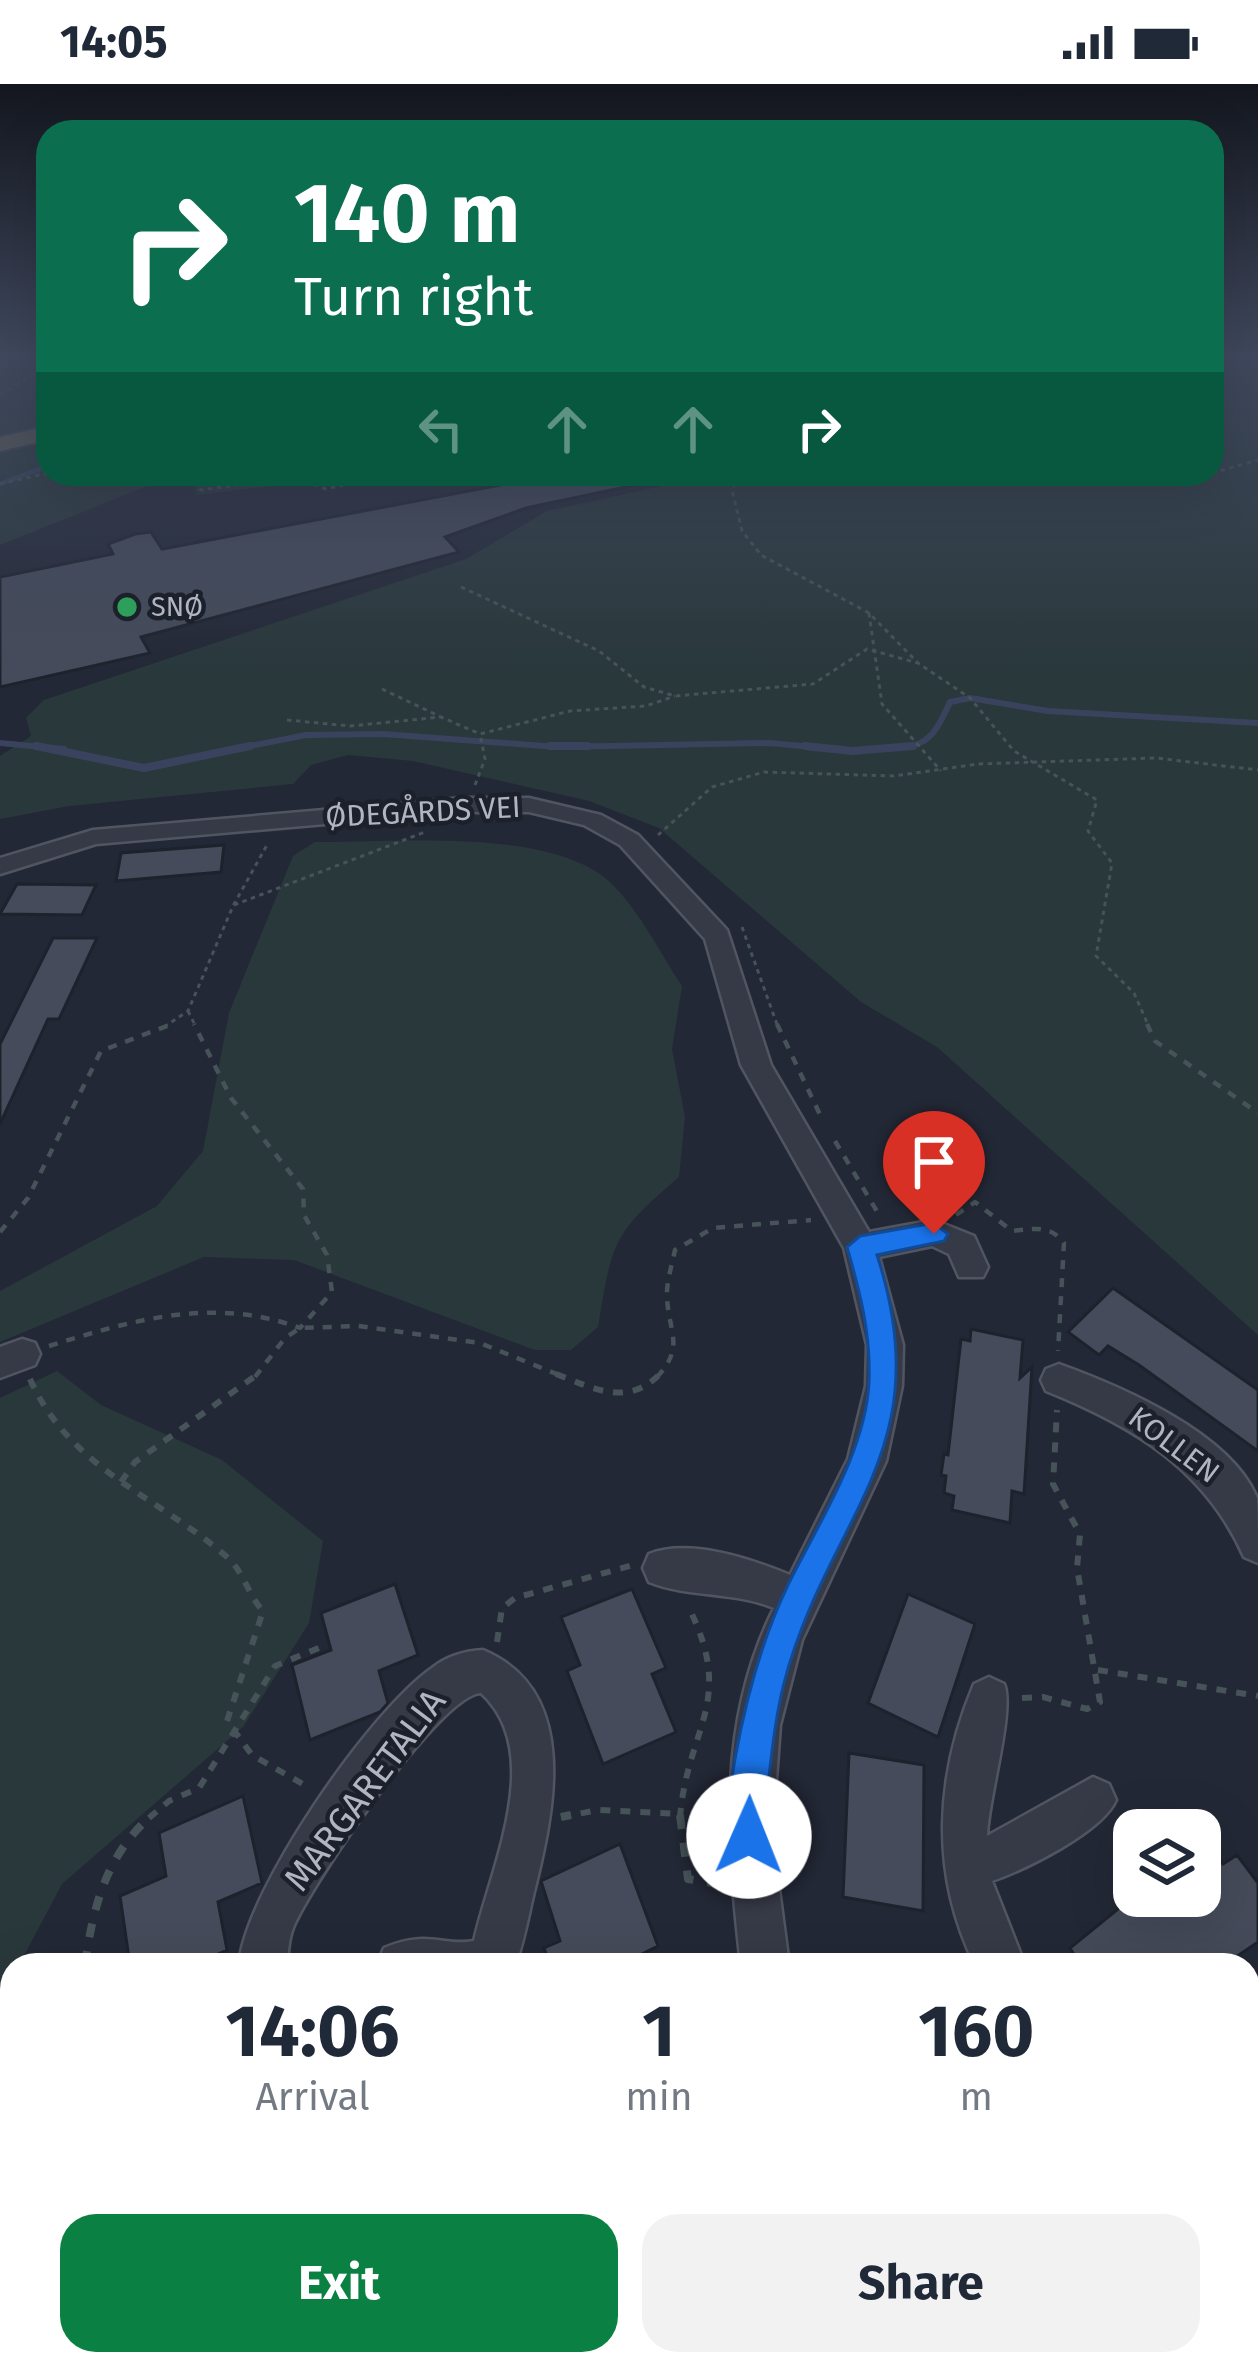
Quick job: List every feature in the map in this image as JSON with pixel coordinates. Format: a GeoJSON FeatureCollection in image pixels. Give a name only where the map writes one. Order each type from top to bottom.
{"type":"FeatureCollection","features":[{"type":"Feature","properties":{"kind":"street","name":"ØDEGÅRDS VEI"},"geometry":{"type":"LineString","coordinates":[[0,866],[39,849],[93,837],[474,795],[592,820],[640,848],[703,915],[727,955],[756,1065],[842,1215],[877,1233],[884,1386],[854,1492],[799,1599],[766,1686],[758,1725],[750,1780],[753,1888],[762,1953]]}},
{"type":"Feature","properties":{"kind":"street"},"geometry":{"type":"LineString","coordinates":[[877,1233],[945,1236],[962,1244],[971,1267]]}},
{"type":"Feature","properties":{"kind":"street","name":"KOLLEN"},"geometry":{"type":"LineString","coordinates":[[1059,1381],[1122,1405],[1212,1471],[1242,1506],[1258,1544]]}},
{"type":"Feature","properties":{"kind":"street"},"geometry":{"type":"LineString","coordinates":[[660,1578],[748,1577],[799,1599]]}},
{"type":"Feature","properties":{"kind":"street","name":"MARGARETALIA"},"geometry":{"type":"LineString","coordinates":[[264,1953],[267,1930],[295,1873],[423,1707],[448,1681],[470,1671],[496,1675]]}},
{"type":"Feature","properties":{"kind":"street"},"geometry":{"type":"LineString","coordinates":[[495,1953],[533,1766],[515,1691],[496,1675]]}},
{"type":"Feature","properties":{"kind":"street"},"geometry":{"type":"LineString","coordinates":[[989,1699],[966,1781],[961,1826],[974,1910],[994,1953]]}},
{"type":"Feature","properties":{"kind":"street"},"geometry":{"type":"LineString","coordinates":[[965,1868],[1008,1852],[1093,1800]]}},
{"type":"Feature","properties":{"kind":"path"},"geometry":{"type":"LineString","coordinates":[[1224,470],[1255,461]]}},
{"type":"Feature","properties":{"kind":"path"},"geometry":{"type":"LineString","coordinates":[[4,485],[36,476]]}},
{"type":"Feature","properties":{"kind":"path"},"geometry":{"type":"LineString","coordinates":[[196,486],[201,490],[226,486]]}},
{"type":"Feature","properties":{"kind":"path"},"geometry":{"type":"LineString","coordinates":[[734,486],[742,531],[761,555],[869,613],[918,663],[970,698],[1014,751],[1097,800],[1088,831],[1112,863],[1096,956],[1134,993],[1155,1041],[1258,1113]]}},
{"type":"Feature","properties":{"kind":"path"},"geometry":{"type":"LineString","coordinates":[[461,587],[598,651],[644,687],[675,696]]}},
{"type":"Feature","properties":{"kind":"path"},"geometry":{"type":"LineString","coordinates":[[869,613],[867,649],[875,698],[886,717],[941,771]]}},
{"type":"Feature","properties":{"kind":"path"},"geometry":{"type":"LineString","coordinates":[[382,689],[480,734],[570,711],[813,684],[844,658],[867,649],[918,663]]}},
{"type":"Feature","properties":{"kind":"path"},"geometry":{"type":"LineString","coordinates":[[287,720],[350,726],[441,717]]}},
{"type":"Feature","properties":{"kind":"path"},"geometry":{"type":"LineString","coordinates":[[233,906],[266,889],[444,825],[474,795],[485,759],[480,734]]}},
{"type":"Feature","properties":{"kind":"path"},"geometry":{"type":"LineString","coordinates":[[654,834],[729,779],[764,772],[894,776],[1156,758],[1258,772]]}},
{"type":"Feature","properties":{"kind":"path"},"geometry":{"type":"LineString","coordinates":[[0,1232],[28,1198],[90,1064],[101,1052],[176,1022],[188,1011],[233,906],[276,837]]}},
{"type":"Feature","properties":{"kind":"path"},"geometry":{"type":"LineString","coordinates":[[735,917],[755,952],[795,1071],[877,1233]]}},
{"type":"Feature","properties":{"kind":"path"},"geometry":{"type":"LineString","coordinates":[[121,1482],[135,1462],[249,1385],[284,1338],[300,1328],[332,1292],[327,1255],[304,1215],[303,1189],[231,1098],[188,1011]]}},
{"type":"Feature","properties":{"kind":"path"},"geometry":{"type":"LineString","coordinates":[[945,1236],[959,1208],[975,1202],[1012,1231],[1040,1227],[1059,1234],[1064,1243],[1058,1291],[1053,1484],[1080,1534],[1077,1568],[1087,1646],[1101,1688],[1096,1706],[1043,1697],[989,1699]]}},
{"type":"Feature","properties":{"kind":"path"},"geometry":{"type":"LineString","coordinates":[[284,1769],[252,1755],[227,1721],[232,1687],[262,1636],[263,1611],[230,1560],[121,1482],[40,1411],[11,1359],[111,1327],[189,1312],[259,1316],[300,1328],[358,1326],[480,1343],[610,1394],[644,1390],[674,1359],[668,1271],[675,1250],[691,1236],[712,1228],[842,1215],[877,1233]]}},
{"type":"Feature","properties":{"kind":"path"},"geometry":{"type":"LineString","coordinates":[[496,1675],[502,1608],[514,1598],[620,1565],[660,1578],[707,1638],[716,1686],[680,1814],[688,1880],[753,1888]]}},
{"type":"Feature","properties":{"kind":"path"},"geometry":{"type":"LineString","coordinates":[[86,1953],[88,1920],[102,1877],[135,1830],[169,1801],[199,1787],[238,1732],[275,1666],[321,1647]]}},
{"type":"Feature","properties":{"kind":"path"},"geometry":{"type":"LineString","coordinates":[[1098,1670],[1167,1677],[1258,1696]]}},
{"type":"Feature","properties":{"kind":"path"},"geometry":{"type":"LineString","coordinates":[[598,1810],[680,1814]]}},
{"type":"Feature","properties":{"kind":"shaded area"},"geometry":{"type":"Polygon","coordinates":[[[0,461],[36,461],[36,486],[148,486],[0,545],[0,461]]]}},
{"type":"Feature","properties":{"kind":"shaded area"},"geometry":{"type":"Polygon","coordinates":[[[1224,461],[1258,461],[1258,1335],[937,1047],[861,1002],[659,828],[589,801],[413,761],[348,755],[311,765],[293,784],[69,806],[0,819],[0,756],[31,736],[26,718],[44,700],[466,559],[547,511],[663,486],[1224,486],[1224,461]]]}},
{"type":"Feature","properties":{"kind":"shaded area"},"geometry":{"type":"Polygon","coordinates":[[[196,486],[272,486],[196,495],[196,486]]]}},
{"type":"Feature","properties":{"kind":"shaded area"},"geometry":{"type":"Polygon","coordinates":[[[315,842],[473,842],[554,854],[588,867],[624,897],[682,986],[672,1049],[685,1117],[679,1177],[640,1213],[619,1242],[598,1327],[571,1350],[535,1350],[294,1260],[204,1257],[0,1342],[0,1291],[157,1206],[203,1151],[229,1013],[293,856],[315,842]]]}},
{"type":"Feature","properties":{"kind":"shaded area"},"geometry":{"type":"Polygon","coordinates":[[[57,1371],[101,1405],[222,1460],[323,1541],[309,1623],[243,1727],[62,1884],[25,1953],[0,1953],[0,1398],[57,1371]]]}},
{"type":"Feature","properties":{"kind":"building","name":"SNØ"},"geometry":{"type":"Polygon","coordinates":[[[495,486],[630,486],[526,508],[445,537],[459,552],[141,637],[150,653],[0,687],[0,577],[113,554],[108,544],[135,534],[151,532],[162,549],[495,486]]]}},
{"type":"Feature","properties":{"kind":"building"},"geometry":{"type":"Polygon","coordinates":[[[224,845],[221,872],[116,881],[121,853],[224,845]]]}},
{"type":"Feature","properties":{"kind":"building"},"geometry":{"type":"Polygon","coordinates":[[[17,884],[96,885],[82,915],[0,914],[17,884]]]}},
{"type":"Feature","properties":{"kind":"building"},"geometry":{"type":"Polygon","coordinates":[[[53,938],[97,938],[59,1019],[48,1019],[0,1124],[0,1044],[53,938]]]}},
{"type":"Feature","properties":{"kind":"building"},"geometry":{"type":"Polygon","coordinates":[[[1113,1288],[1258,1390],[1258,1451],[1139,1365],[1108,1346],[1099,1355],[1068,1332],[1113,1288]]]}},
{"type":"Feature","properties":{"kind":"building"},"geometry":{"type":"Polygon","coordinates":[[[971,1329],[1023,1340],[1020,1378],[1032,1367],[1024,1494],[1012,1491],[1010,1523],[952,1510],[954,1496],[944,1493],[946,1476],[941,1475],[944,1454],[948,1455],[961,1339],[970,1341],[971,1329]]]}},
{"type":"Feature","properties":{"kind":"building"},"geometry":{"type":"Polygon","coordinates":[[[395,1584],[418,1655],[379,1671],[388,1703],[380,1712],[310,1740],[292,1665],[331,1650],[321,1613],[395,1584]]]}},
{"type":"Feature","properties":{"kind":"building"},"geometry":{"type":"Polygon","coordinates":[[[632,1589],[666,1668],[652,1674],[676,1732],[603,1764],[567,1671],[580,1665],[561,1617],[632,1589]]]}},
{"type":"Feature","properties":{"kind":"building"},"geometry":{"type":"Polygon","coordinates":[[[908,1594],[975,1624],[938,1737],[868,1703],[908,1594]]]}},
{"type":"Feature","properties":{"kind":"building"},"geometry":{"type":"Polygon","coordinates":[[[849,1753],[924,1765],[923,1911],[843,1897],[849,1753]]]}},
{"type":"Feature","properties":{"kind":"building"},"geometry":{"type":"Polygon","coordinates":[[[243,1796],[262,1883],[218,1902],[227,1950],[128,1953],[120,1896],[166,1876],[159,1833],[243,1796]]]}},
{"type":"Feature","properties":{"kind":"building"},"geometry":{"type":"Polygon","coordinates":[[[620,1844],[658,1946],[644,1953],[546,1953],[544,1948],[560,1941],[541,1881],[620,1844]]]}},
{"type":"Feature","properties":{"kind":"building"},"geometry":{"type":"Polygon","coordinates":[[[1237,1855],[1258,1883],[1258,1942],[1242,1953],[1073,1953],[1070,1948],[1113,1913],[1113,1917],[1221,1917],[1221,1862],[1237,1855]]]}},
{"type":"Feature","properties":{"kind":"waterway"},"geometry":{"type":"LineString","coordinates":[[0,484],[36,470]]}},
{"type":"Feature","properties":{"kind":"waterway"},"geometry":{"type":"LineString","coordinates":[[905,747],[929,737],[950,702],[970,698],[1048,711],[1258,723]]}},
{"type":"Feature","properties":{"kind":"waterway"},"geometry":{"type":"LineString","coordinates":[[246,747],[306,735],[383,734],[558,747],[769,743],[818,747]]}},
{"type":"Feature","properties":{"kind":"waterway"},"geometry":{"type":"LineString","coordinates":[[0,743],[39,747]]}},
{"type":"Feature","properties":{"kind":"waterway"},"geometry":{"type":"LineString","coordinates":[[246,747],[250,746]]}},
{"type":"Feature","properties":{"kind":"waterway"},"geometry":{"type":"LineString","coordinates":[[550,746],[588,746]]}},
{"type":"Feature","properties":{"kind":"waterway"},"geometry":{"type":"LineString","coordinates":[[805,746],[818,747]]}},
{"type":"Feature","properties":{"kind":"waterway"},"geometry":{"type":"LineString","coordinates":[[905,747],[913,746]]}},
{"type":"Feature","properties":{"kind":"waterway"},"geometry":{"type":"LineString","coordinates":[[39,747],[64,749]]}},
{"type":"Feature","properties":{"kind":"waterway"},"geometry":{"type":"LineString","coordinates":[[39,747],[144,768],[246,747]]}},
{"type":"Feature","properties":{"kind":"waterway"},"geometry":{"type":"LineString","coordinates":[[235,749],[246,747]]}},
{"type":"Feature","properties":{"kind":"waterway"},"geometry":{"type":"LineString","coordinates":[[818,747],[836,749]]}},
{"type":"Feature","properties":{"kind":"waterway"},"geometry":{"type":"LineString","coordinates":[[818,747],[891,748]]}},
{"type":"Feature","properties":{"kind":"waterway"},"geometry":{"type":"LineString","coordinates":[[891,748],[905,747]]}},
{"type":"Feature","properties":{"kind":"waterway"},"geometry":{"type":"LineString","coordinates":[[891,748],[905,747]]}},
{"type":"Feature","properties":{"kind":"waterway"},"geometry":{"type":"LineString","coordinates":[[873,749],[891,748]]}},
{"type":"Feature","properties":{"kind":"place","name":"SNØ"},"geometry":{"type":"Point","coordinates":[127,607]}},
{"type":"Feature","properties":{"kind":"route"},"geometry":{"type":"LineString","coordinates":[[749,1836],[750,1780],[766,1686],[782,1636],[854,1492],[878,1422],[885,1345],[879,1306],[860,1247],[934,1234]]}}]}
